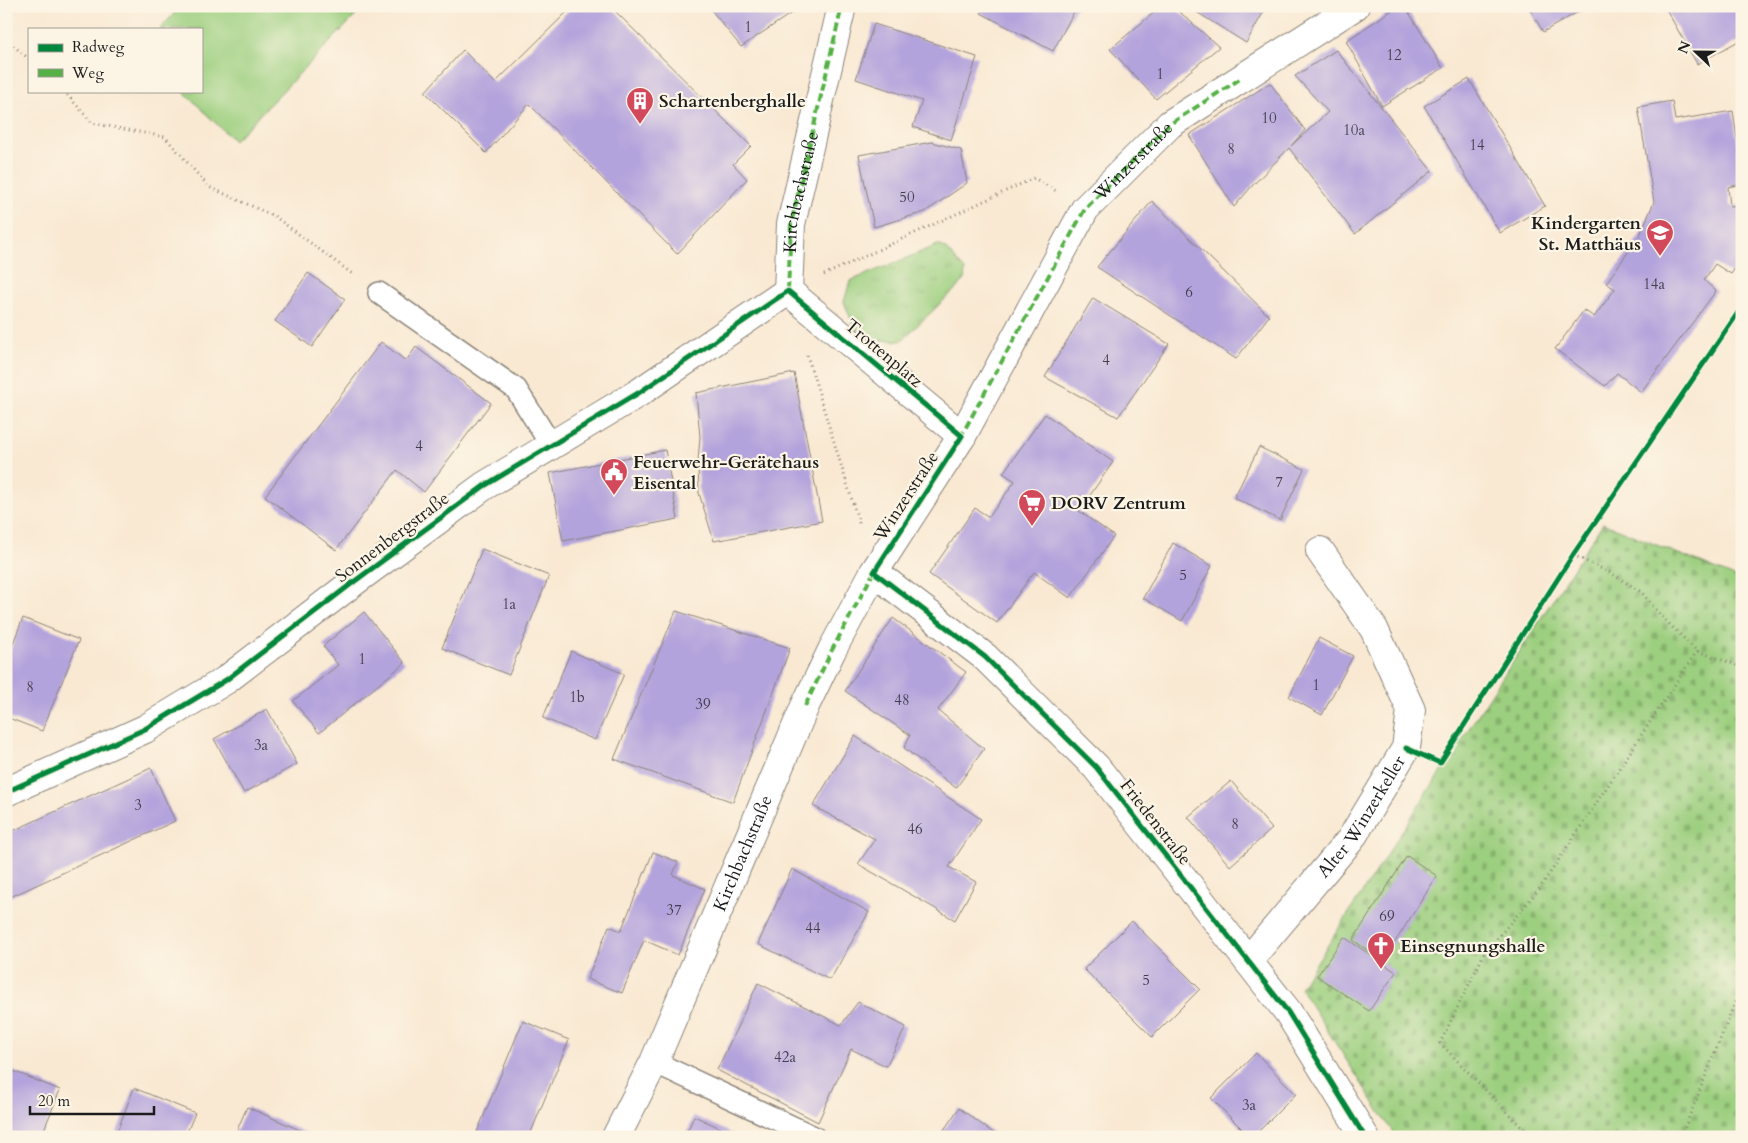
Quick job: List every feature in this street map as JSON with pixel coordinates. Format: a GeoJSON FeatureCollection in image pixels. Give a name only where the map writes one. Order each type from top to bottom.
{"type":"FeatureCollection","features":[{"type":"Feature","properties":{"kind":"street","name":"Kirchbachstraße"},"geometry":{"type":"LineString","coordinates":[[788,292],[791,224],[842,6]]}},
{"type":"Feature","properties":{"kind":"street","name":"Winzerstraße"},"geometry":{"type":"LineString","coordinates":[[874,572],[962,436],[1085,208],[1170,124],[1337,10]]}},
{"type":"Feature","properties":{"kind":"street","name":"Trottenplatz"},"geometry":{"type":"LineString","coordinates":[[788,292],[962,436]]}},
{"type":"Feature","properties":{"kind":"street","name":"Sonnenbergstraße"},"geometry":{"type":"LineString","coordinates":[[6,792],[144,729],[226,680],[355,581],[484,486],[640,392],[788,292]]}},
{"type":"Feature","properties":{"kind":"street","name":"Alter Winzerkeller"},"geometry":{"type":"LineString","coordinates":[[1248,961],[1351,839],[1406,748],[1411,710],[1374,630],[1320,551]]}},
{"type":"Feature","properties":{"kind":"street","name":"Kirchbachstraße"},"geometry":{"type":"LineString","coordinates":[[616,1137],[654,1062],[805,706],[832,650],[874,572]]}},
{"type":"Feature","properties":{"kind":"street","name":"Friedenstraße"},"geometry":{"type":"LineString","coordinates":[[874,572],[985,657],[1096,767],[1288,1012],[1365,1137]]}},
{"type":"Feature","properties":{"kind":"lane"},"geometry":{"type":"LineString","coordinates":[[380,293],[516,389],[551,445]]}},
{"type":"Feature","properties":{"kind":"lane"},"geometry":{"type":"LineString","coordinates":[[654,1062],[814,1137]]}},
{"type":"Feature","properties":{"kind":"path"},"geometry":{"type":"LineString","coordinates":[[6,39],[28,58]]}},
{"type":"Feature","properties":{"kind":"path"},"geometry":{"type":"LineString","coordinates":[[65,92],[92,123],[165,137],[209,187],[274,216],[380,293]]}},
{"type":"Feature","properties":{"kind":"path"},"geometry":{"type":"LineString","coordinates":[[788,292],[1034,178],[1085,208]]}},
{"type":"Feature","properties":{"kind":"path"},"geometry":{"type":"LineString","coordinates":[[805,348],[874,572]]}},
{"type":"Feature","properties":{"kind":"path"},"geometry":{"type":"LineString","coordinates":[[1568,564],[1579,547]]}},
{"type":"Feature","properties":{"kind":"path"},"geometry":{"type":"LineString","coordinates":[[1573,555],[1610,573],[1642,592],[1666,621],[1697,651],[1734,664],[1742,669]]}},
{"type":"Feature","properties":{"kind":"path"},"geometry":{"type":"LineString","coordinates":[[1531,1137],[1440,1043],[1484,954],[1540,888],[1697,651]]}},
{"type":"Feature","properties":{"kind":"path"},"geometry":{"type":"LineString","coordinates":[[1681,1137],[1742,985]]}},
{"type":"Feature","properties":{"kind":"green space"},"geometry":{"type":"Polygon","coordinates":[[[181,6],[365,6],[234,141],[184,92],[202,92],[202,28],[161,28],[181,6]]]}},
{"type":"Feature","properties":{"kind":"green space"},"geometry":{"type":"Polygon","coordinates":[[[938,245],[945,248],[965,270],[964,281],[901,341],[876,340],[855,329],[844,302],[850,281],[938,245]]]}},
{"type":"Feature","properties":{"kind":"green space"},"geometry":{"type":"Polygon","coordinates":[[[1603,523],[1742,580],[1742,1137],[1396,1137],[1300,988],[1603,523]]]}},
{"type":"Feature","properties":{"kind":"building","name":"Schartenberghalle"},"geometry":{"type":"Polygon","coordinates":[[[573,6],[610,6],[751,146],[733,164],[747,179],[677,254],[529,104],[486,153],[425,92],[463,50],[495,83],[573,6]]]}},
{"type":"Feature","properties":{"kind":"building"},"geometry":{"type":"Polygon","coordinates":[[[708,6],[802,6],[741,47],[708,6]]]}},
{"type":"Feature","properties":{"kind":"building"},"geometry":{"type":"Polygon","coordinates":[[[985,6],[1077,6],[1053,51],[981,13],[985,6]]]}},
{"type":"Feature","properties":{"kind":"building"},"geometry":{"type":"Polygon","coordinates":[[[1162,6],[1173,6],[1219,47],[1156,99],[1110,49],[1162,6]]]}},
{"type":"Feature","properties":{"kind":"building"},"geometry":{"type":"Polygon","coordinates":[[[1187,6],[1267,6],[1246,43],[1187,6]]]}},
{"type":"Feature","properties":{"kind":"building"},"geometry":{"type":"Polygon","coordinates":[[[1398,6],[1405,6],[1443,68],[1382,106],[1346,41],[1398,6]]]}},
{"type":"Feature","properties":{"kind":"building"},"geometry":{"type":"Polygon","coordinates":[[[1528,6],[1581,6],[1583,9],[1543,32],[1528,6]]]}},
{"type":"Feature","properties":{"kind":"building"},"geometry":{"type":"Polygon","coordinates":[[[1670,6],[1742,6],[1742,39],[1697,64],[1666,9],[1670,6]]]}},
{"type":"Feature","properties":{"kind":"building"},"geometry":{"type":"Polygon","coordinates":[[[874,24],[977,57],[951,140],[913,127],[922,101],[856,79],[874,24]]]}},
{"type":"Feature","properties":{"kind":"building"},"geometry":{"type":"Polygon","coordinates":[[[1336,50],[1432,171],[1355,234],[1289,148],[1234,207],[1189,135],[1270,83],[1305,130],[1291,146],[1328,112],[1295,76],[1336,50]]]}},
{"type":"Feature","properties":{"kind":"building"},"geometry":{"type":"Polygon","coordinates":[[[1469,79],[1545,206],[1500,233],[1424,106],[1469,79]]]}},
{"type":"Feature","properties":{"kind":"building"},"geometry":{"type":"Polygon","coordinates":[[[1672,101],[1675,120],[1733,111],[1742,184],[1728,187],[1730,206],[1742,205],[1742,258],[1731,274],[1715,264],[1704,280],[1716,291],[1641,392],[1617,373],[1605,386],[1555,349],[1584,310],[1594,317],[1615,289],[1606,283],[1639,237],[1654,202],[1638,107],[1672,101]]]}},
{"type":"Feature","properties":{"kind":"building"},"geometry":{"type":"Polygon","coordinates":[[[932,142],[961,150],[967,183],[925,212],[874,227],[859,155],[932,142]]]}},
{"type":"Feature","properties":{"kind":"building"},"geometry":{"type":"Polygon","coordinates":[[[1152,201],[1269,316],[1236,359],[1097,267],[1152,201]]]}},
{"type":"Feature","properties":{"kind":"building"},"geometry":{"type":"Polygon","coordinates":[[[308,273],[345,299],[312,347],[275,321],[308,273]]]}},
{"type":"Feature","properties":{"kind":"building"},"geometry":{"type":"Polygon","coordinates":[[[1093,298],[1169,344],[1118,417],[1045,377],[1093,298]]]}},
{"type":"Feature","properties":{"kind":"building"},"geometry":{"type":"Polygon","coordinates":[[[381,342],[406,361],[416,347],[491,403],[424,492],[397,470],[336,550],[265,496],[381,342]]]}},
{"type":"Feature","properties":{"kind":"building"},"geometry":{"type":"Polygon","coordinates":[[[794,373],[822,521],[714,541],[699,493],[698,462],[700,437],[696,393],[794,373]]]}},
{"type":"Feature","properties":{"kind":"building","name":"DORV Zentrum"},"geometry":{"type":"Polygon","coordinates":[[[1045,414],[1113,462],[1079,511],[1114,536],[1070,598],[1034,572],[997,623],[929,574],[975,508],[989,517],[1015,481],[1003,473],[1045,414]]]}},
{"type":"Feature","properties":{"kind":"building"},"geometry":{"type":"Polygon","coordinates":[[[1259,447],[1304,469],[1280,520],[1234,498],[1259,447]]]}},
{"type":"Feature","properties":{"kind":"building","name":"Feuerwehr-Gerätehaus Eisental"},"geometry":{"type":"Polygon","coordinates":[[[665,450],[678,519],[563,541],[550,473],[665,450]]]}},
{"type":"Feature","properties":{"kind":"building"},"geometry":{"type":"Polygon","coordinates":[[[1173,543],[1212,566],[1182,621],[1143,598],[1173,543]]]}},
{"type":"Feature","properties":{"kind":"building"},"geometry":{"type":"Polygon","coordinates":[[[482,549],[549,576],[509,675],[442,648],[482,549]]]}},
{"type":"Feature","properties":{"kind":"building"},"geometry":{"type":"Polygon","coordinates":[[[676,611],[790,648],[733,802],[614,759],[676,611]]]}},
{"type":"Feature","properties":{"kind":"building"},"geometry":{"type":"Polygon","coordinates":[[[364,612],[405,663],[319,733],[293,701],[338,665],[323,646],[364,612]]]}},
{"type":"Feature","properties":{"kind":"building"},"geometry":{"type":"Polygon","coordinates":[[[23,618],[79,640],[42,731],[6,717],[6,661],[23,618]]]}},
{"type":"Feature","properties":{"kind":"building"},"geometry":{"type":"Polygon","coordinates":[[[893,618],[966,672],[938,710],[984,749],[956,788],[904,748],[910,735],[845,691],[893,618]]]}},
{"type":"Feature","properties":{"kind":"building"},"geometry":{"type":"Polygon","coordinates":[[[1319,638],[1353,656],[1322,715],[1289,697],[1319,638]]]}},
{"type":"Feature","properties":{"kind":"building"},"geometry":{"type":"Polygon","coordinates":[[[571,651],[624,674],[595,740],[543,718],[571,651]]]}},
{"type":"Feature","properties":{"kind":"building"},"geometry":{"type":"Polygon","coordinates":[[[267,709],[297,764],[244,793],[214,739],[267,709]]]}},
{"type":"Feature","properties":{"kind":"building"},"geometry":{"type":"Polygon","coordinates":[[[855,736],[981,819],[949,867],[976,882],[955,920],[858,864],[875,839],[813,806],[855,736]]]}},
{"type":"Feature","properties":{"kind":"building"},"geometry":{"type":"Polygon","coordinates":[[[151,768],[175,821],[6,899],[6,834],[151,768]]]}},
{"type":"Feature","properties":{"kind":"building"},"geometry":{"type":"Polygon","coordinates":[[[1231,781],[1272,829],[1230,866],[1188,817],[1231,781]]]}},
{"type":"Feature","properties":{"kind":"building"},"geometry":{"type":"Polygon","coordinates":[[[653,852],[678,862],[673,875],[705,889],[678,955],[644,940],[622,993],[587,979],[609,926],[621,931],[653,852]]]}},
{"type":"Feature","properties":{"kind":"building"},"geometry":{"type":"Polygon","coordinates":[[[1407,856],[1437,876],[1383,961],[1353,940],[1407,856]]]}},
{"type":"Feature","properties":{"kind":"building"},"geometry":{"type":"Polygon","coordinates":[[[792,869],[869,912],[830,980],[758,944],[792,869]]]}},
{"type":"Feature","properties":{"kind":"building"},"geometry":{"type":"Polygon","coordinates":[[[1132,921],[1200,989],[1152,1037],[1084,969],[1132,921]]]}},
{"type":"Feature","properties":{"kind":"building"},"geometry":{"type":"Polygon","coordinates":[[[1344,937],[1396,972],[1369,1011],[1317,976],[1344,937]]]}},
{"type":"Feature","properties":{"kind":"building"},"geometry":{"type":"Polygon","coordinates":[[[758,983],[841,1025],[858,1002],[906,1027],[886,1066],[851,1049],[818,1122],[717,1070],[758,983]]]}},
{"type":"Feature","properties":{"kind":"building"},"geometry":{"type":"Polygon","coordinates":[[[523,1021],[569,1040],[529,1137],[475,1137],[523,1021]]]}},
{"type":"Feature","properties":{"kind":"building"},"geometry":{"type":"Polygon","coordinates":[[[1256,1053],[1296,1094],[1253,1137],[1250,1137],[1211,1098],[1256,1053]]]}},
{"type":"Feature","properties":{"kind":"building"},"geometry":{"type":"Polygon","coordinates":[[[6,1068],[60,1090],[41,1137],[6,1137],[6,1068]]]}},
{"type":"Feature","properties":{"kind":"building"},"geometry":{"type":"Polygon","coordinates":[[[134,1088],[195,1113],[185,1137],[115,1137],[134,1088]]]}},
{"type":"Feature","properties":{"kind":"building"},"geometry":{"type":"Polygon","coordinates":[[[247,1107],[309,1134],[308,1137],[234,1137],[247,1107]]]}},
{"type":"Feature","properties":{"kind":"building"},"geometry":{"type":"Polygon","coordinates":[[[959,1108],[999,1137],[939,1137],[959,1108]]]}},
{"type":"Feature","properties":{"kind":"building"},"geometry":{"type":"Polygon","coordinates":[[[694,1116],[740,1137],[685,1137],[694,1116]]]}},
{"type":"Feature","properties":{"kind":"marked path"},"geometry":{"type":"LineString","coordinates":[[788,291],[791,224],[842,6]]}},
{"type":"Feature","properties":{"kind":"marked path"},"geometry":{"type":"LineString","coordinates":[[960,438],[1085,209],[1170,124],[1243,77]]}},
{"type":"Feature","properties":{"kind":"marked path"},"geometry":{"type":"LineString","coordinates":[[805,706],[832,650],[876,568]]}},
{"type":"Feature","properties":{"kind":"cycle path"},"geometry":{"type":"LineString","coordinates":[[6,792],[145,729],[226,680],[355,581],[484,486],[640,392],[788,291],[962,436],[874,572],[985,657],[1096,767],[1288,1012],[1365,1137]]}},
{"type":"Feature","properties":{"kind":"cycle path"},"geometry":{"type":"LineString","coordinates":[[1406,748],[1440,763],[1573,555],[1742,307]]}},
{"type":"Feature","properties":{"kind":"place","name":"Schartenberghalle"},"geometry":{"type":"Point","coordinates":[640,125]}},
{"type":"Feature","properties":{"kind":"place","name":"Kindergarten St. Matthäus"},"geometry":{"type":"Point","coordinates":[1660,257]}},
{"type":"Feature","properties":{"kind":"place","name":"Feuerwehr-Gerätehaus Eisental"},"geometry":{"type":"Point","coordinates":[614,496]}},
{"type":"Feature","properties":{"kind":"place","name":"DORV Zentrum"},"geometry":{"type":"Point","coordinates":[1032,527]}},
{"type":"Feature","properties":{"kind":"place","name":"Einsegnungshalle"},"geometry":{"type":"Point","coordinates":[1381,970]}}]}
